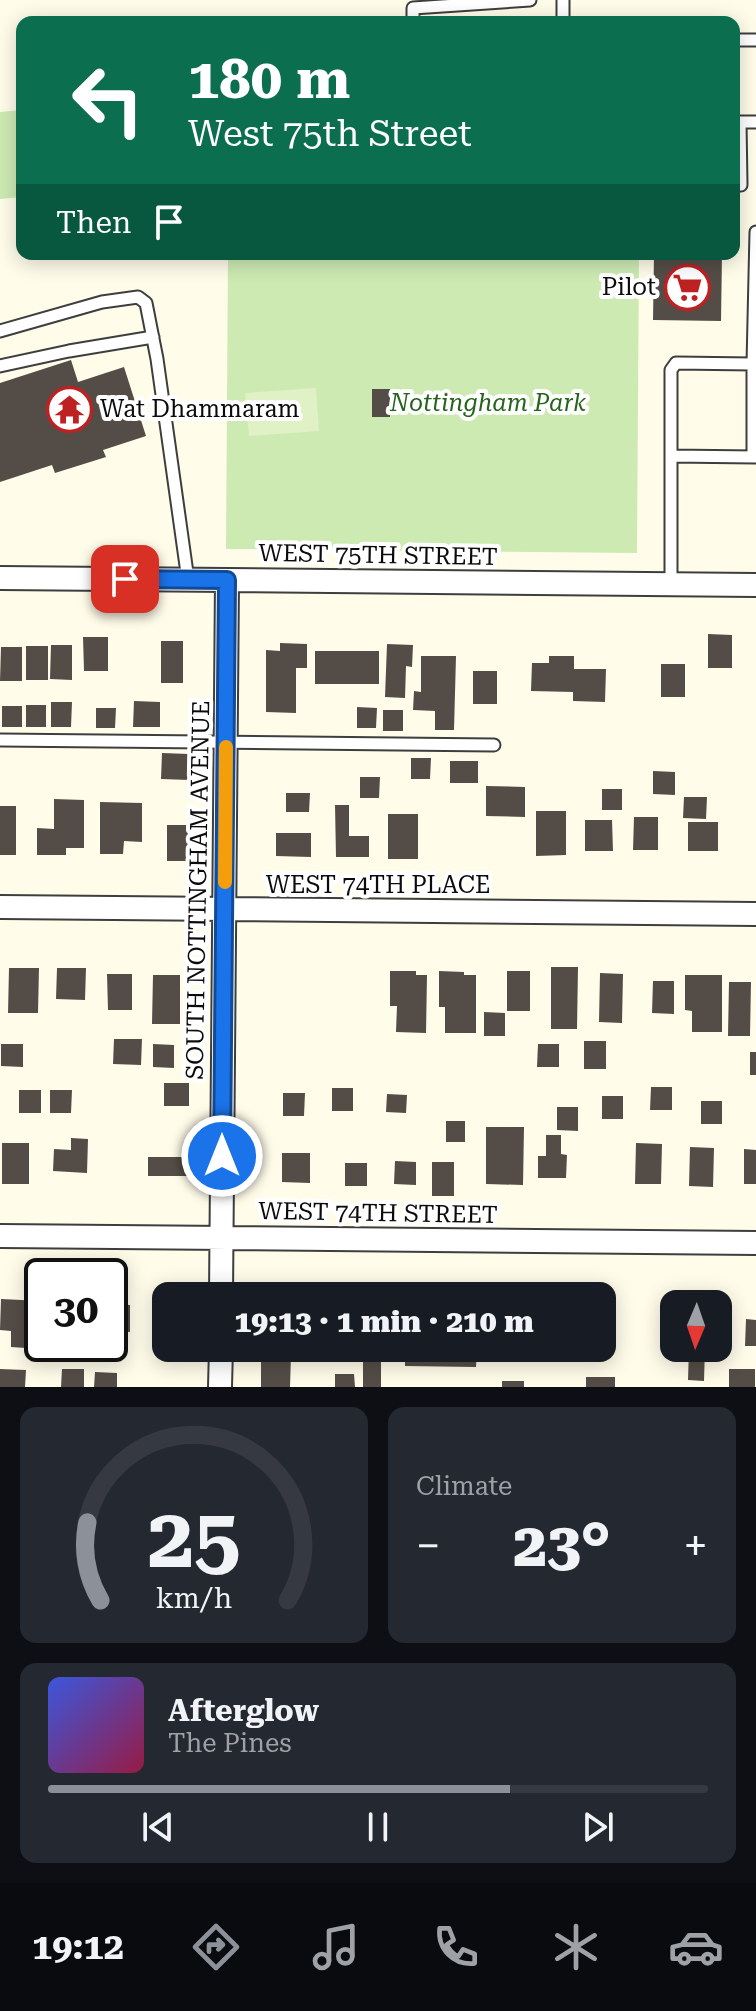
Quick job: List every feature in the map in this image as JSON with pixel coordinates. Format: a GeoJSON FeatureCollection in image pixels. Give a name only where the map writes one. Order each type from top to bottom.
{"type":"FeatureCollection","features":[{"type":"Feature","properties":{"kind":"street","name":"WEST 75TH STREET"},"geometry":{"type":"LineString","coordinates":[[0,578],[756,585]]}},
{"type":"Feature","properties":{"kind":"street","name":"SOUTH NOTTINGHAM AVENUE"},"geometry":{"type":"LineString","coordinates":[[221,1282],[227,580]]}},
{"type":"Feature","properties":{"kind":"street","name":"WEST 74TH PLACE"},"geometry":{"type":"LineString","coordinates":[[0,907],[756,914]]}},
{"type":"Feature","properties":{"kind":"street","name":"WEST 74TH STREET"},"geometry":{"type":"LineString","coordinates":[[0,1236],[756,1243]]}},
{"type":"Feature","properties":{"kind":"street"},"geometry":{"type":"LineString","coordinates":[[220,1387],[221,1362]]}},
{"type":"Feature","properties":{"kind":"lane"},"geometry":{"type":"LineString","coordinates":[[413,16],[413,8],[530,0]]}},
{"type":"Feature","properties":{"kind":"lane"},"geometry":{"type":"LineString","coordinates":[[740,122],[740,185]]}},
{"type":"Feature","properties":{"kind":"lane"},"geometry":{"type":"LineString","coordinates":[[671,456],[754,457],[756,232]]}},
{"type":"Feature","properties":{"kind":"lane"},"geometry":{"type":"LineString","coordinates":[[0,331],[102,302],[138,297],[146,303],[188,580]]}},
{"type":"Feature","properties":{"kind":"lane"},"geometry":{"type":"LineString","coordinates":[[0,366],[153,337]]}},
{"type":"Feature","properties":{"kind":"lane"},"geometry":{"type":"LineString","coordinates":[[671,584],[671,370],[676,363],[754,373]]}},
{"type":"Feature","properties":{"kind":"lane"},"geometry":{"type":"LineString","coordinates":[[0,740],[494,745]]}},
{"type":"Feature","properties":{"kind":"green space"},"geometry":{"type":"Polygon","coordinates":[[[16,111],[16,198],[0,199],[0,112],[16,111]]]}},
{"type":"Feature","properties":{"kind":"green space","name":"Nottingham Park"},"geometry":{"type":"Polygon","coordinates":[[[228,260],[639,260],[637,553],[226,549],[228,260]]]}},
{"type":"Feature","properties":{"kind":"green space"},"geometry":{"type":"Polygon","coordinates":[[[316,388],[319,431],[249,436],[245,393],[316,388]]]}},
{"type":"Feature","properties":{"kind":"building","name":"Pilot"},"geometry":{"type":"Polygon","coordinates":[[[654,260],[722,260],[721,321],[653,320],[654,260]]]}},
{"type":"Feature","properties":{"kind":"building","name":"Wat Dhammaram"},"geometry":{"type":"Polygon","coordinates":[[[71,360],[78,382],[124,367],[146,436],[103,450],[106,457],[55,473],[52,465],[0,482],[0,383],[71,360]]]}},
{"type":"Feature","properties":{"kind":"building"},"geometry":{"type":"Polygon","coordinates":[[[372,389],[390,389],[390,417],[372,417],[372,389]]]}},
{"type":"Feature","properties":{"kind":"building"},"geometry":{"type":"Polygon","coordinates":[[[708,634],[732,635],[732,668],[708,668],[708,634]]]}},
{"type":"Feature","properties":{"kind":"building"},"geometry":{"type":"Polygon","coordinates":[[[83,637],[108,637],[108,671],[84,671],[83,637]]]}},
{"type":"Feature","properties":{"kind":"building"},"geometry":{"type":"Polygon","coordinates":[[[161,641],[183,641],[183,683],[161,683],[161,641]]]}},
{"type":"Feature","properties":{"kind":"building"},"geometry":{"type":"Polygon","coordinates":[[[280,643],[307,644],[307,668],[296,668],[296,713],[266,712],[266,650],[280,651],[280,643]]]}},
{"type":"Feature","properties":{"kind":"building"},"geometry":{"type":"Polygon","coordinates":[[[387,644],[413,645],[412,667],[406,666],[405,698],[385,697],[387,644]]]}},
{"type":"Feature","properties":{"kind":"building"},"geometry":{"type":"Polygon","coordinates":[[[51,645],[72,645],[72,680],[50,679],[51,645]]]}},
{"type":"Feature","properties":{"kind":"building"},"geometry":{"type":"Polygon","coordinates":[[[26,646],[48,646],[48,680],[26,680],[26,646]]]}},
{"type":"Feature","properties":{"kind":"building"},"geometry":{"type":"Polygon","coordinates":[[[1,647],[22,647],[22,681],[0,681],[1,647]]]}},
{"type":"Feature","properties":{"kind":"building"},"geometry":{"type":"Polygon","coordinates":[[[315,651],[379,651],[379,684],[315,684],[315,651]]]}},
{"type":"Feature","properties":{"kind":"building"},"geometry":{"type":"Polygon","coordinates":[[[421,656],[456,656],[454,730],[435,730],[435,711],[413,710],[414,691],[421,692],[421,656]]]}},
{"type":"Feature","properties":{"kind":"building"},"geometry":{"type":"Polygon","coordinates":[[[549,656],[574,656],[574,669],[606,669],[605,702],[573,701],[573,692],[531,691],[532,663],[549,663],[549,656]]]}},
{"type":"Feature","properties":{"kind":"building"},"geometry":{"type":"Polygon","coordinates":[[[661,664],[685,664],[685,697],[661,697],[661,664]]]}},
{"type":"Feature","properties":{"kind":"building"},"geometry":{"type":"Polygon","coordinates":[[[473,671],[497,671],[497,704],[473,704],[473,671]]]}},
{"type":"Feature","properties":{"kind":"building"},"geometry":{"type":"Polygon","coordinates":[[[134,701],[160,702],[160,727],[133,727],[134,701]]]}},
{"type":"Feature","properties":{"kind":"building"},"geometry":{"type":"Polygon","coordinates":[[[51,702],[72,702],[71,727],[51,727],[51,702]]]}},
{"type":"Feature","properties":{"kind":"building"},"geometry":{"type":"Polygon","coordinates":[[[26,705],[46,705],[46,727],[26,727],[26,705]]]}},
{"type":"Feature","properties":{"kind":"building"},"geometry":{"type":"Polygon","coordinates":[[[2,706],[22,706],[22,727],[2,727],[2,706]]]}},
{"type":"Feature","properties":{"kind":"building"},"geometry":{"type":"Polygon","coordinates":[[[357,707],[377,708],[376,728],[357,728],[357,707]]]}},
{"type":"Feature","properties":{"kind":"building"},"geometry":{"type":"Polygon","coordinates":[[[96,708],[116,708],[115,728],[96,728],[96,708]]]}},
{"type":"Feature","properties":{"kind":"building"},"geometry":{"type":"Polygon","coordinates":[[[383,710],[403,710],[403,731],[383,731],[383,710]]]}},
{"type":"Feature","properties":{"kind":"building"},"geometry":{"type":"Polygon","coordinates":[[[162,753],[189,754],[189,780],[161,779],[162,753]]]}},
{"type":"Feature","properties":{"kind":"building"},"geometry":{"type":"Polygon","coordinates":[[[411,758],[431,758],[430,779],[411,779],[411,758]]]}},
{"type":"Feature","properties":{"kind":"building"},"geometry":{"type":"Polygon","coordinates":[[[450,761],[478,761],[478,783],[450,783],[450,761]]]}},
{"type":"Feature","properties":{"kind":"building"},"geometry":{"type":"Polygon","coordinates":[[[653,771],[675,772],[675,795],[653,794],[653,771]]]}},
{"type":"Feature","properties":{"kind":"building"},"geometry":{"type":"Polygon","coordinates":[[[360,777],[380,777],[379,798],[360,798],[360,777]]]}},
{"type":"Feature","properties":{"kind":"building"},"geometry":{"type":"Polygon","coordinates":[[[486,786],[525,787],[525,817],[486,816],[486,786]]]}},
{"type":"Feature","properties":{"kind":"building"},"geometry":{"type":"Polygon","coordinates":[[[602,789],[622,789],[622,810],[602,810],[602,789]]]}},
{"type":"Feature","properties":{"kind":"building"},"geometry":{"type":"Polygon","coordinates":[[[286,793],[310,793],[309,812],[286,812],[286,793]]]}},
{"type":"Feature","properties":{"kind":"building"},"geometry":{"type":"Polygon","coordinates":[[[684,797],[707,797],[706,819],[683,818],[684,797]]]}},
{"type":"Feature","properties":{"kind":"building"},"geometry":{"type":"Polygon","coordinates":[[[54,799],[84,800],[84,848],[66,848],[66,855],[37,855],[37,828],[54,829],[54,799]]]}},
{"type":"Feature","properties":{"kind":"building"},"geometry":{"type":"Polygon","coordinates":[[[100,802],[142,803],[142,842],[124,841],[123,854],[100,854],[100,802]]]}},
{"type":"Feature","properties":{"kind":"building"},"geometry":{"type":"Polygon","coordinates":[[[335,805],[349,805],[349,836],[369,836],[369,857],[336,857],[335,805]]]}},
{"type":"Feature","properties":{"kind":"building"},"geometry":{"type":"Polygon","coordinates":[[[0,806],[16,806],[16,855],[0,855],[0,806]]]}},
{"type":"Feature","properties":{"kind":"building"},"geometry":{"type":"Polygon","coordinates":[[[536,811],[566,811],[566,855],[536,856],[536,811]]]}},
{"type":"Feature","properties":{"kind":"building"},"geometry":{"type":"Polygon","coordinates":[[[388,814],[418,814],[418,859],[388,859],[388,814]]]}},
{"type":"Feature","properties":{"kind":"building"},"geometry":{"type":"Polygon","coordinates":[[[634,817],[658,817],[658,850],[633,850],[634,817]]]}},
{"type":"Feature","properties":{"kind":"building"},"geometry":{"type":"Polygon","coordinates":[[[585,820],[612,820],[613,851],[585,851],[585,820]]]}},
{"type":"Feature","properties":{"kind":"building"},"geometry":{"type":"Polygon","coordinates":[[[688,822],[718,822],[718,851],[688,851],[688,822]]]}},
{"type":"Feature","properties":{"kind":"building"},"geometry":{"type":"Polygon","coordinates":[[[167,825],[188,825],[187,861],[167,861],[167,825]]]}},
{"type":"Feature","properties":{"kind":"building"},"geometry":{"type":"Polygon","coordinates":[[[276,833],[311,833],[311,857],[276,856],[276,833]]]}},
{"type":"Feature","properties":{"kind":"building"},"geometry":{"type":"Polygon","coordinates":[[[551,967],[578,967],[577,1029],[551,1029],[551,967]]]}},
{"type":"Feature","properties":{"kind":"building"},"geometry":{"type":"Polygon","coordinates":[[[9,968],[39,968],[38,1013],[8,1013],[9,968]]]}},
{"type":"Feature","properties":{"kind":"building"},"geometry":{"type":"Polygon","coordinates":[[[57,968],[86,968],[85,1000],[56,999],[57,968]]]}},
{"type":"Feature","properties":{"kind":"building"},"geometry":{"type":"Polygon","coordinates":[[[390,971],[416,971],[416,975],[427,975],[426,1033],[396,1032],[397,1006],[390,1006],[390,971]]]}},
{"type":"Feature","properties":{"kind":"building"},"geometry":{"type":"Polygon","coordinates":[[[439,971],[476,975],[476,1033],[445,1033],[445,1007],[439,1007],[439,971]]]}},
{"type":"Feature","properties":{"kind":"building"},"geometry":{"type":"Polygon","coordinates":[[[507,971],[530,971],[530,1011],[507,1011],[507,971]]]}},
{"type":"Feature","properties":{"kind":"building"},"geometry":{"type":"Polygon","coordinates":[[[600,973],[623,974],[622,1023],[599,1022],[600,973]]]}},
{"type":"Feature","properties":{"kind":"building"},"geometry":{"type":"Polygon","coordinates":[[[107,974],[132,974],[132,1010],[108,1010],[107,974]]]}},
{"type":"Feature","properties":{"kind":"building"},"geometry":{"type":"Polygon","coordinates":[[[153,975],[180,975],[180,1024],[152,1024],[153,975]]]}},
{"type":"Feature","properties":{"kind":"building"},"geometry":{"type":"Polygon","coordinates":[[[685,975],[722,975],[722,1032],[692,1032],[692,1011],[685,1010],[685,975]]]}},
{"type":"Feature","properties":{"kind":"building"},"geometry":{"type":"Polygon","coordinates":[[[653,981],[674,981],[674,1014],[652,1013],[653,981]]]}},
{"type":"Feature","properties":{"kind":"building"},"geometry":{"type":"Polygon","coordinates":[[[729,982],[751,982],[750,1036],[728,1036],[729,982]]]}},
{"type":"Feature","properties":{"kind":"building"},"geometry":{"type":"Polygon","coordinates":[[[484,1012],[505,1013],[505,1036],[484,1036],[484,1012]]]}},
{"type":"Feature","properties":{"kind":"building"},"geometry":{"type":"Polygon","coordinates":[[[114,1039],[142,1039],[141,1065],[113,1064],[114,1039]]]}},
{"type":"Feature","properties":{"kind":"building"},"geometry":{"type":"Polygon","coordinates":[[[584,1041],[606,1041],[606,1069],[584,1069],[584,1041]]]}},
{"type":"Feature","properties":{"kind":"building"},"geometry":{"type":"Polygon","coordinates":[[[1,1044],[23,1044],[23,1067],[1,1066],[1,1044]]]}},
{"type":"Feature","properties":{"kind":"building"},"geometry":{"type":"Polygon","coordinates":[[[153,1044],[174,1045],[174,1068],[153,1067],[153,1044]]]}},
{"type":"Feature","properties":{"kind":"building"},"geometry":{"type":"Polygon","coordinates":[[[538,1044],[559,1044],[559,1067],[537,1067],[538,1044]]]}},
{"type":"Feature","properties":{"kind":"building"},"geometry":{"type":"Polygon","coordinates":[[[750,1052],[756,1052],[756,1075],[750,1075],[750,1052]]]}},
{"type":"Feature","properties":{"kind":"building"},"geometry":{"type":"Polygon","coordinates":[[[164,1083],[189,1083],[189,1106],[164,1106],[164,1083]]]}},
{"type":"Feature","properties":{"kind":"building"},"geometry":{"type":"Polygon","coordinates":[[[651,1087],[672,1087],[672,1110],[650,1110],[651,1087]]]}},
{"type":"Feature","properties":{"kind":"building"},"geometry":{"type":"Polygon","coordinates":[[[332,1088],[353,1088],[353,1111],[332,1111],[332,1088]]]}},
{"type":"Feature","properties":{"kind":"building"},"geometry":{"type":"Polygon","coordinates":[[[19,1090],[41,1090],[41,1113],[19,1113],[19,1090]]]}},
{"type":"Feature","properties":{"kind":"building"},"geometry":{"type":"Polygon","coordinates":[[[50,1090],[72,1090],[71,1113],[50,1113],[50,1090]]]}},
{"type":"Feature","properties":{"kind":"building"},"geometry":{"type":"Polygon","coordinates":[[[283,1093],[305,1093],[304,1116],[283,1116],[283,1093]]]}},
{"type":"Feature","properties":{"kind":"building"},"geometry":{"type":"Polygon","coordinates":[[[387,1094],[407,1095],[406,1113],[386,1112],[387,1094]]]}},
{"type":"Feature","properties":{"kind":"building"},"geometry":{"type":"Polygon","coordinates":[[[602,1096],[623,1096],[623,1119],[602,1119],[602,1096]]]}},
{"type":"Feature","properties":{"kind":"building"},"geometry":{"type":"Polygon","coordinates":[[[701,1101],[722,1101],[722,1124],[701,1124],[701,1101]]]}},
{"type":"Feature","properties":{"kind":"building"},"geometry":{"type":"Polygon","coordinates":[[[557,1107],[578,1107],[578,1131],[557,1130],[557,1107]]]}},
{"type":"Feature","properties":{"kind":"building"},"geometry":{"type":"Polygon","coordinates":[[[446,1121],[465,1121],[465,1142],[446,1142],[446,1121]]]}},
{"type":"Feature","properties":{"kind":"building"},"geometry":{"type":"Polygon","coordinates":[[[486,1127],[524,1127],[523,1185],[486,1184],[486,1127]]]}},
{"type":"Feature","properties":{"kind":"building"},"geometry":{"type":"Polygon","coordinates":[[[546,1135],[561,1135],[561,1154],[567,1155],[566,1178],[538,1178],[538,1156],[546,1156],[546,1135]]]}},
{"type":"Feature","properties":{"kind":"building"},"geometry":{"type":"Polygon","coordinates":[[[71,1138],[88,1139],[87,1173],[53,1171],[54,1149],[71,1150],[71,1138]]]}},
{"type":"Feature","properties":{"kind":"building"},"geometry":{"type":"Polygon","coordinates":[[[2,1143],[29,1143],[29,1184],[2,1184],[2,1143]]]}},
{"type":"Feature","properties":{"kind":"building"},"geometry":{"type":"Polygon","coordinates":[[[636,1143],[662,1144],[661,1184],[635,1184],[636,1143]]]}},
{"type":"Feature","properties":{"kind":"building"},"geometry":{"type":"Polygon","coordinates":[[[690,1147],[714,1148],[713,1187],[689,1186],[690,1147]]]}},
{"type":"Feature","properties":{"kind":"building"},"geometry":{"type":"Polygon","coordinates":[[[744,1149],[756,1150],[756,1184],[744,1184],[744,1149]]]}},
{"type":"Feature","properties":{"kind":"building"},"geometry":{"type":"Polygon","coordinates":[[[282,1153],[310,1153],[310,1183],[282,1182],[282,1153]]]}},
{"type":"Feature","properties":{"kind":"building"},"geometry":{"type":"Polygon","coordinates":[[[148,1157],[188,1157],[188,1176],[148,1176],[148,1157]]]}},
{"type":"Feature","properties":{"kind":"building"},"geometry":{"type":"Polygon","coordinates":[[[395,1161],[416,1162],[416,1185],[394,1184],[395,1161]]]}},
{"type":"Feature","properties":{"kind":"building"},"geometry":{"type":"Polygon","coordinates":[[[432,1162],[454,1162],[454,1196],[432,1196],[432,1162]]]}},
{"type":"Feature","properties":{"kind":"building"},"geometry":{"type":"Polygon","coordinates":[[[345,1163],[367,1163],[367,1186],[345,1186],[345,1163]]]}},
{"type":"Feature","properties":{"kind":"building"},"geometry":{"type":"Polygon","coordinates":[[[1,1299],[24,1300],[24,1348],[11,1347],[11,1331],[0,1330],[1,1299]]]}},
{"type":"Feature","properties":{"kind":"building"},"geometry":{"type":"Polygon","coordinates":[[[128,1305],[130,1305],[128,1332],[128,1305]]]}},
{"type":"Feature","properties":{"kind":"building"},"geometry":{"type":"Polygon","coordinates":[[[746,1319],[756,1320],[756,1346],[745,1346],[746,1319]]]}},
{"type":"Feature","properties":{"kind":"building"},"geometry":{"type":"Polygon","coordinates":[[[261,1362],[291,1362],[290,1387],[261,1387],[261,1362]]]}},
{"type":"Feature","properties":{"kind":"building"},"geometry":{"type":"Polygon","coordinates":[[[363,1362],[381,1362],[381,1387],[363,1387],[363,1362]]]}},
{"type":"Feature","properties":{"kind":"building"},"geometry":{"type":"Polygon","coordinates":[[[405,1362],[476,1362],[476,1367],[405,1366],[405,1362]]]}},
{"type":"Feature","properties":{"kind":"building"},"geometry":{"type":"Polygon","coordinates":[[[689,1362],[705,1362],[704,1381],[688,1380],[689,1362]]]}},
{"type":"Feature","properties":{"kind":"building"},"geometry":{"type":"Polygon","coordinates":[[[0,1369],[26,1370],[25,1387],[0,1387],[0,1369]]]}},
{"type":"Feature","properties":{"kind":"building"},"geometry":{"type":"Polygon","coordinates":[[[62,1369],[84,1369],[84,1387],[61,1387],[62,1369]]]}},
{"type":"Feature","properties":{"kind":"building"},"geometry":{"type":"Polygon","coordinates":[[[729,1369],[755,1369],[755,1387],[729,1387],[729,1369]]]}},
{"type":"Feature","properties":{"kind":"building"},"geometry":{"type":"Polygon","coordinates":[[[95,1372],[117,1373],[117,1387],[94,1387],[95,1372]]]}},
{"type":"Feature","properties":{"kind":"building"},"geometry":{"type":"Polygon","coordinates":[[[335,1374],[354,1374],[355,1387],[335,1387],[335,1374]]]}},
{"type":"Feature","properties":{"kind":"building"},"geometry":{"type":"Polygon","coordinates":[[[586,1377],[615,1377],[615,1387],[586,1387],[586,1377]]]}},
{"type":"Feature","properties":{"kind":"building"},"geometry":{"type":"Polygon","coordinates":[[[502,1381],[524,1381],[524,1387],[502,1387],[502,1381]]]}},
{"type":"Feature","properties":{"kind":"slow traffic"},"geometry":{"type":"LineString","coordinates":[[225,882],[226,747]]}},
{"type":"Feature","properties":{"kind":"place","name":"Pilot"},"geometry":{"type":"Point","coordinates":[687,287]}},
{"type":"Feature","properties":{"kind":"place","name":"Wat Dhammaram"},"geometry":{"type":"Point","coordinates":[69,409]}},
{"type":"Feature","properties":{"kind":"route"},"geometry":{"type":"LineString","coordinates":[[125,579],[227,580],[222,1156]]}}]}
